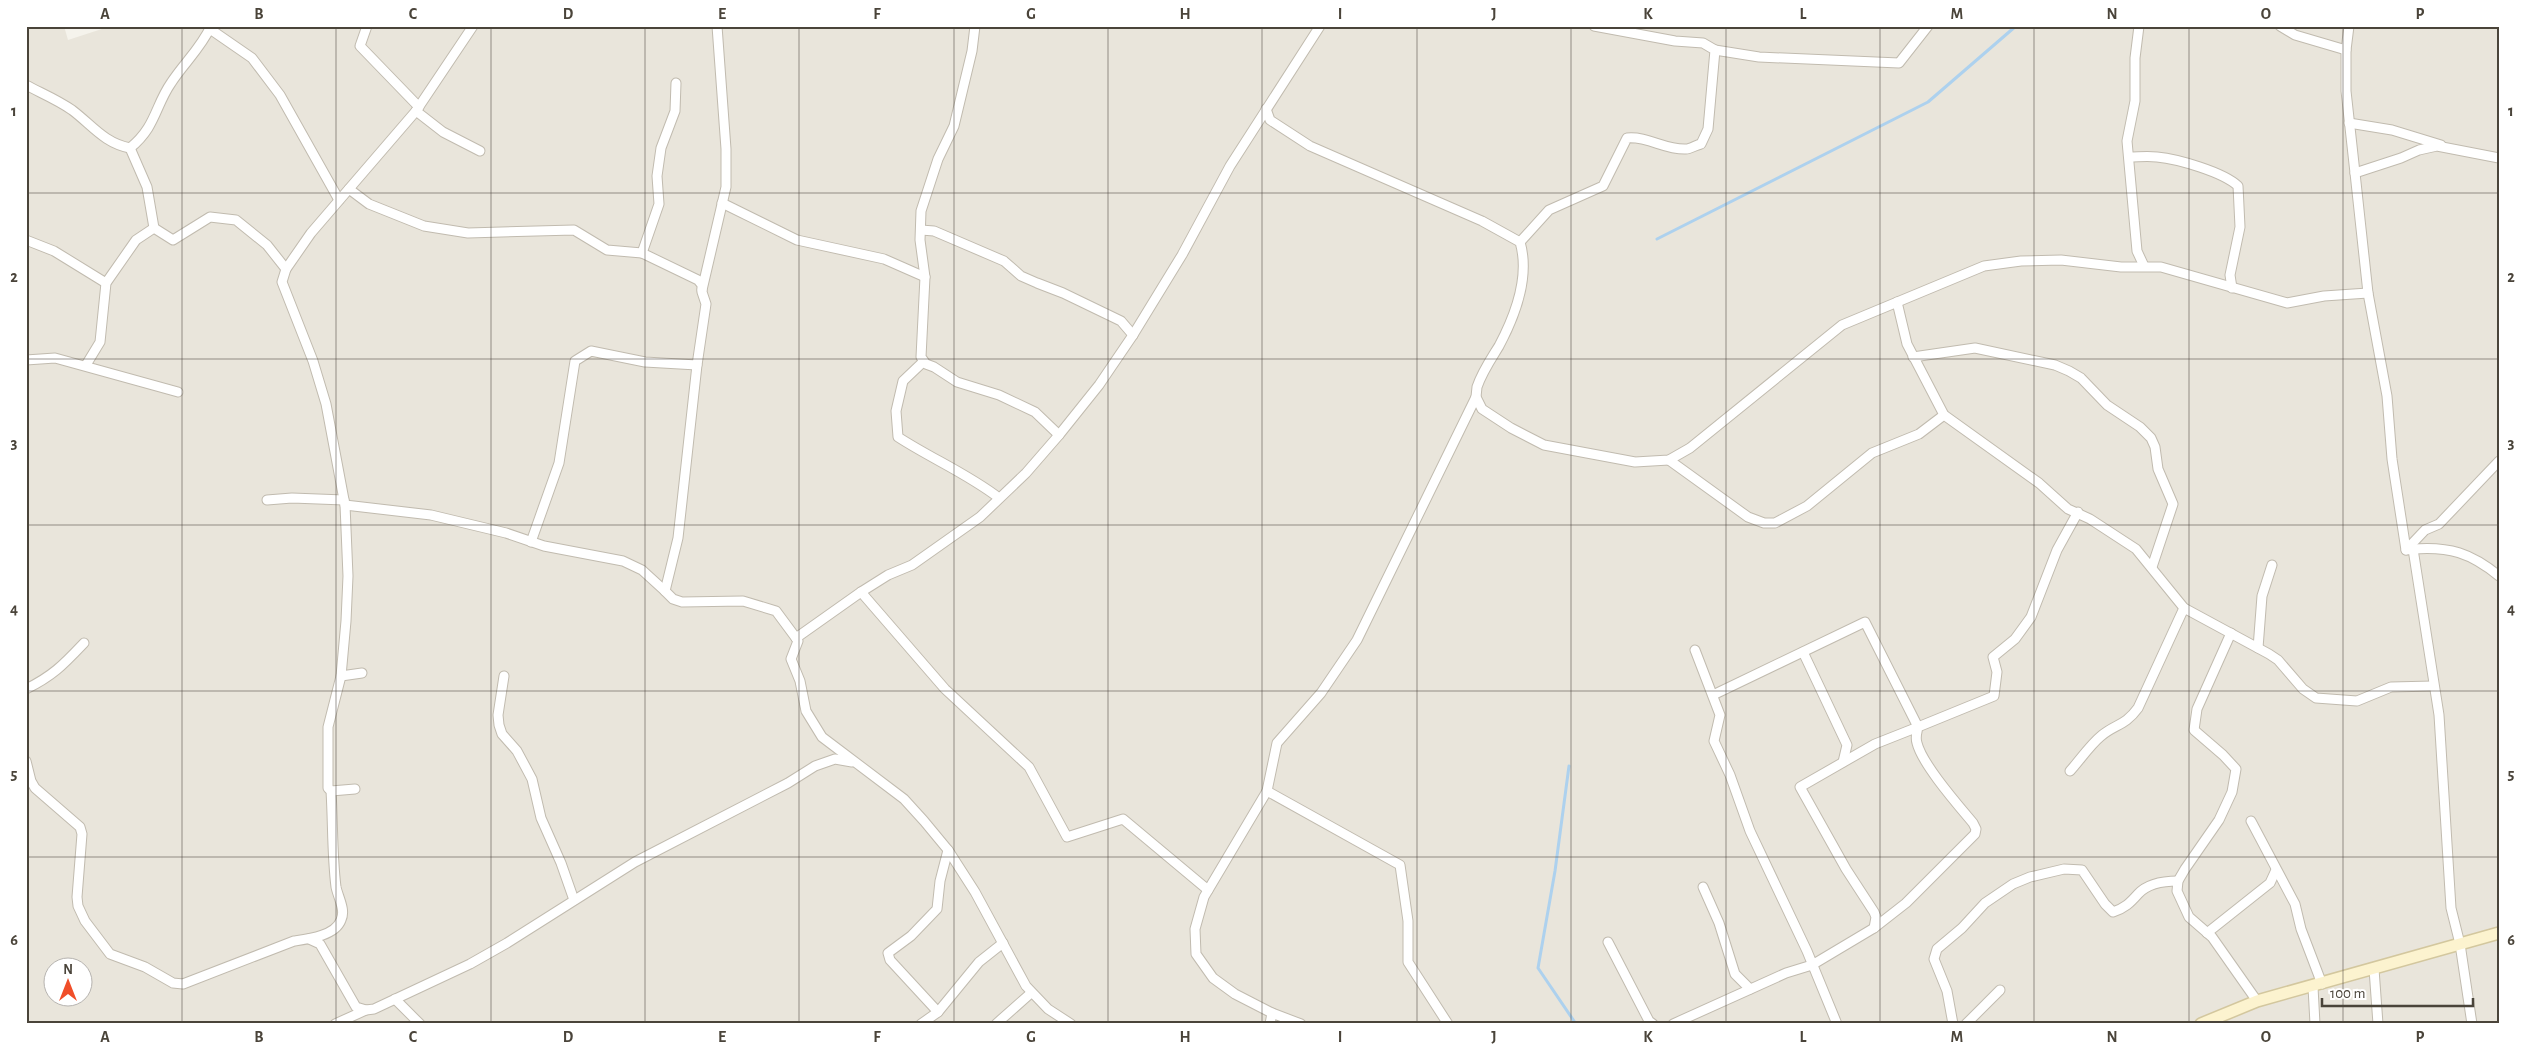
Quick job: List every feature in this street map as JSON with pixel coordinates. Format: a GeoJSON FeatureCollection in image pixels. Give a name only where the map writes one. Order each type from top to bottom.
{"type":"FeatureCollection","features":[{"type":"Feature","properties":{"kind":"street"},"geometry":{"type":"LineString","coordinates":[[367,26],[360,46],[418,109],[443,132],[480,151]]}},
{"type":"Feature","properties":{"kind":"street"},"geometry":{"type":"LineString","coordinates":[[26,761],[30,782],[80,827],[82,834],[78,906],[85,921],[110,954],[145,966],[178,984],[190,982],[294,941],[309,939],[333,930],[339,925],[343,915],[332,852],[331,791],[328,788],[328,727],[341,676],[346,621],[348,576],[344,502],[326,404],[313,361],[282,282],[286,269],[311,233],[418,109],[473,26]]}},
{"type":"Feature","properties":{"kind":"street"},"geometry":{"type":"LineString","coordinates":[[702,292],[726,187],[726,149],[717,26]]}},
{"type":"Feature","properties":{"kind":"street"},"geometry":{"type":"LineString","coordinates":[[976,26],[964,89],[954,126],[938,160],[921,211],[925,277],[921,357],[923,362],[957,382],[1000,395],[1035,412],[1059,435]]}},
{"type":"Feature","properties":{"kind":"street"},"geometry":{"type":"LineString","coordinates":[[796,638],[888,575],[912,565],[980,517],[1026,473],[1059,435],[1099,385],[1133,335],[1182,255],[1230,166],[1320,26]]}},
{"type":"Feature","properties":{"kind":"street"},"geometry":{"type":"LineString","coordinates":[[1594,26],[1675,41],[1703,43],[1715,50],[1759,57],[1899,63],[1928,26]]}},
{"type":"Feature","properties":{"kind":"street"},"geometry":{"type":"LineString","coordinates":[[2140,26],[2134,58],[2134,107],[2127,141],[2130,192],[2137,251],[2144,266]]}},
{"type":"Feature","properties":{"kind":"street"},"geometry":{"type":"LineString","coordinates":[[2280,26],[2295,35],[2346,50]]}},
{"type":"Feature","properties":{"kind":"street"},"geometry":{"type":"LineString","coordinates":[[2349,26],[2346,50],[2346,90],[2368,293],[2387,396],[2392,459],[2439,715],[2451,908],[2460,944],[2472,1024]]}},
{"type":"Feature","properties":{"kind":"street"},"geometry":{"type":"LineString","coordinates":[[130,148],[140,140],[156,115],[170,84],[203,44],[210,28],[252,58],[280,95],[339,200]]}},
{"type":"Feature","properties":{"kind":"street"},"geometry":{"type":"LineString","coordinates":[[1520,242],[1549,210],[1603,186],[1627,138],[1640,136],[1661,144],[1686,149],[1701,144],[1708,129],[1715,50]]}},
{"type":"Feature","properties":{"kind":"street"},"geometry":{"type":"LineString","coordinates":[[642,253],[659,204],[657,176],[661,148],[675,111],[676,82]]}},
{"type":"Feature","properties":{"kind":"street"},"geometry":{"type":"LineString","coordinates":[[26,85],[72,110],[104,138],[116,145],[130,148]]}},
{"type":"Feature","properties":{"kind":"street"},"geometry":{"type":"LineString","coordinates":[[1266,109],[1270,120],[1310,146],[1482,221],[1520,242],[1523,252],[1523,278],[1514,313],[1500,344],[1480,377],[1476,397],[1357,640],[1321,693],[1277,743],[1267,791],[1208,890],[1195,929],[1196,954],[1213,978],[1235,994],[1272,1013],[1301,1024]]}},
{"type":"Feature","properties":{"kind":"street"},"geometry":{"type":"LineString","coordinates":[[1256,126],[1270,120]]}},
{"type":"Feature","properties":{"kind":"street"},"geometry":{"type":"LineString","coordinates":[[2349,123],[2392,130],[2424,138],[2446,147],[2499,158]]}},
{"type":"Feature","properties":{"kind":"street"},"geometry":{"type":"LineString","coordinates":[[2355,173],[2401,158],[2418,150],[2446,147]]}},
{"type":"Feature","properties":{"kind":"street"},"geometry":{"type":"LineString","coordinates":[[130,148],[147,187],[154,228],[172,240],[210,217],[236,220],[267,245],[286,269]]}},
{"type":"Feature","properties":{"kind":"street"},"geometry":{"type":"LineString","coordinates":[[2129,157],[2156,157],[2174,161],[2219,175],[2238,186],[2240,227],[2230,275],[2232,288]]}},
{"type":"Feature","properties":{"kind":"street"},"geometry":{"type":"LineString","coordinates":[[349,189],[369,204],[424,226],[468,233],[574,230],[607,250],[642,253],[698,280],[702,285],[706,304],[697,365],[678,538],[665,591]]}},
{"type":"Feature","properties":{"kind":"street"},"geometry":{"type":"LineString","coordinates":[[722,204],[797,240],[884,259],[925,277]]}},
{"type":"Feature","properties":{"kind":"street"},"geometry":{"type":"LineString","coordinates":[[86,366],[100,342],[106,283],[136,240],[154,228]]}},
{"type":"Feature","properties":{"kind":"street"},"geometry":{"type":"LineString","coordinates":[[921,230],[934,231],[1004,261],[1021,276],[1121,321],[1133,335]]}},
{"type":"Feature","properties":{"kind":"street"},"geometry":{"type":"LineString","coordinates":[[26,240],[54,251],[106,283]]}},
{"type":"Feature","properties":{"kind":"street"},"geometry":{"type":"LineString","coordinates":[[1476,397],[1482,409],[1511,428],[1544,445],[1635,462],[1669,460],[1690,448],[1842,326],[1984,266],[2021,261],[2061,260],[2121,267],[2161,267],[2287,303],[2333,295],[2368,293]]}},
{"type":"Feature","properties":{"kind":"street"},"geometry":{"type":"LineString","coordinates":[[1897,302],[1901,326],[1913,357],[1944,415],[2039,483],[2068,508],[2124,540],[2152,567],[2184,608],[2278,660],[2303,689],[2316,698],[2357,701],[2391,687],[2433,686]]}},
{"type":"Feature","properties":{"kind":"street"},"geometry":{"type":"LineString","coordinates":[[1913,357],[1975,348],[2055,365],[2081,378],[2107,405],[2140,427],[2151,438],[2155,447],[2158,469],[2173,504],[2152,567]]}},
{"type":"Feature","properties":{"kind":"street"},"geometry":{"type":"LineString","coordinates":[[531,542],[559,463],[575,361],[591,351],[645,362],[697,365]]}},
{"type":"Feature","properties":{"kind":"street"},"geometry":{"type":"LineString","coordinates":[[26,360],[55,358],[178,392]]}},
{"type":"Feature","properties":{"kind":"street"},"geometry":{"type":"LineString","coordinates":[[923,362],[903,381],[896,411],[898,437],[933,460],[976,479],[999,498]]}},
{"type":"Feature","properties":{"kind":"street"},"geometry":{"type":"LineString","coordinates":[[1669,460],[1748,517],[1764,523],[1774,523],[1807,506],[1872,453],[1919,434],[1944,415]]}},
{"type":"Feature","properties":{"kind":"street"},"geometry":{"type":"LineString","coordinates":[[2409,549],[2425,530],[2439,524],[2499,461]]}},
{"type":"Feature","properties":{"kind":"street"},"geometry":{"type":"LineString","coordinates":[[267,500],[292,498],[344,502],[431,515],[506,533],[544,546],[623,561],[642,570],[673,599],[682,602],[743,601],[776,611],[798,641],[791,659],[800,681],[806,711],[822,737],[904,799],[948,850],[976,892],[1031,993],[1048,1009],[1071,1024]]}},
{"type":"Feature","properties":{"kind":"street"},"geometry":{"type":"LineString","coordinates":[[1874,928],[1876,917],[1874,912],[1846,870],[1800,788],[1875,744],[1994,696],[1996,672],[1992,657],[2015,639],[2031,617],[2057,550],[2078,512]]}},
{"type":"Feature","properties":{"kind":"street"},"geometry":{"type":"LineString","coordinates":[[2409,549],[2448,548],[2466,554],[2487,566],[2499,576]]}},
{"type":"Feature","properties":{"kind":"street"},"geometry":{"type":"LineString","coordinates":[[2258,648],[2262,596],[2272,565]]}},
{"type":"Feature","properties":{"kind":"street"},"geometry":{"type":"LineString","coordinates":[[861,592],[945,689],[1029,767],[1067,837],[1124,819],[1208,890]]}},
{"type":"Feature","properties":{"kind":"street"},"geometry":{"type":"LineString","coordinates":[[2070,771],[2102,735],[2125,722],[2138,708],[2184,608]]}},
{"type":"Feature","properties":{"kind":"street"},"geometry":{"type":"LineString","coordinates":[[1672,1024],[1750,989],[1812,965],[1874,928],[1906,903],[1975,834],[1976,829],[1939,780],[1918,746],[1916,734],[1918,727],[1865,622],[1713,695]]}},
{"type":"Feature","properties":{"kind":"street"},"geometry":{"type":"LineString","coordinates":[[2231,633],[2196,709],[2194,730],[2223,754],[2236,769],[2235,781],[2219,820],[2190,859],[2178,881],[2178,891],[2189,917],[2207,933],[2257,1001]]}},
{"type":"Feature","properties":{"kind":"street"},"geometry":{"type":"LineString","coordinates":[[26,689],[50,677],[84,643]]}},
{"type":"Feature","properties":{"kind":"street"},"geometry":{"type":"LineString","coordinates":[[1696,650],[1720,715],[1714,742],[1730,775],[1750,831],[1837,1024]]}},
{"type":"Feature","properties":{"kind":"street"},"geometry":{"type":"LineString","coordinates":[[1803,652],[1846,745],[1843,762]]}},
{"type":"Feature","properties":{"kind":"street"},"geometry":{"type":"LineString","coordinates":[[341,676],[362,673]]}},
{"type":"Feature","properties":{"kind":"street"},"geometry":{"type":"LineString","coordinates":[[504,676],[498,715],[499,725],[502,734],[517,751],[532,779],[541,818],[561,863],[574,900]]}},
{"type":"Feature","properties":{"kind":"street"},"geometry":{"type":"LineString","coordinates":[[335,1024],[395,999],[507,943],[635,862],[788,783],[814,766],[835,759],[857,764]]}},
{"type":"Feature","properties":{"kind":"street"},"geometry":{"type":"LineString","coordinates":[[331,791],[355,789]]}},
{"type":"Feature","properties":{"kind":"street"},"geometry":{"type":"LineString","coordinates":[[1267,791],[1400,865],[1408,921],[1408,962],[1448,1024]]}},
{"type":"Feature","properties":{"kind":"street"},"geometry":{"type":"LineString","coordinates":[[2251,821],[2295,904],[2317,986],[2315,1024]]}},
{"type":"Feature","properties":{"kind":"street"},"geometry":{"type":"LineString","coordinates":[[938,1012],[890,960],[888,953],[911,936],[937,909],[948,850]]}},
{"type":"Feature","properties":{"kind":"street"},"geometry":{"type":"LineString","coordinates":[[1953,1024],[1947,991],[1934,959],[1937,949],[1962,928],[1985,903],[2013,884],[2030,877],[2064,869],[2082,870],[2105,904],[2114,912],[2123,909],[2139,893],[2161,882],[2178,881]]}},
{"type":"Feature","properties":{"kind":"street"},"geometry":{"type":"LineString","coordinates":[[2207,933],[2270,883],[2276,870]]}},
{"type":"Feature","properties":{"kind":"street"},"geometry":{"type":"LineString","coordinates":[[1702,887],[1719,923],[1735,974],[1750,989]]}},
{"type":"Feature","properties":{"kind":"street"},"geometry":{"type":"LineString","coordinates":[[2201,1024],[2257,1001],[2317,986],[2499,934]]}},
{"type":"Feature","properties":{"kind":"street"},"geometry":{"type":"LineString","coordinates":[[309,939],[320,944],[356,1007],[366,1010]]}},
{"type":"Feature","properties":{"kind":"street"},"geometry":{"type":"LineString","coordinates":[[1608,942],[1649,1021],[1654,1024]]}},
{"type":"Feature","properties":{"kind":"street"},"geometry":{"type":"LineString","coordinates":[[921,1024],[938,1012],[980,962],[1003,943]]}},
{"type":"Feature","properties":{"kind":"street"},"geometry":{"type":"LineString","coordinates":[[2374,969],[2378,1024]]}},
{"type":"Feature","properties":{"kind":"street"},"geometry":{"type":"LineString","coordinates":[[1966,1024],[2000,990]]}},
{"type":"Feature","properties":{"kind":"street"},"geometry":{"type":"LineString","coordinates":[[996,1024],[1031,993]]}},
{"type":"Feature","properties":{"kind":"street"},"geometry":{"type":"LineString","coordinates":[[395,999],[420,1024]]}},
{"type":"Feature","properties":{"kind":"street"},"geometry":{"type":"LineString","coordinates":[[1270,1024],[1272,1013]]}},
{"type":"Feature","properties":{"kind":"shaded area"},"geometry":{"type":"Polygon","coordinates":[[[26,26],[64,26],[68,40],[111,26],[2499,26],[2499,1024],[26,1024],[26,26]]]}},
{"type":"Feature","properties":{"kind":"waterway"},"geometry":{"type":"LineString","coordinates":[[1657,239],[1928,102],[2016,26]]}},
{"type":"Feature","properties":{"kind":"waterway"},"geometry":{"type":"LineString","coordinates":[[1569,766],[1555,871],[1538,968],[1576,1024]]}}]}
